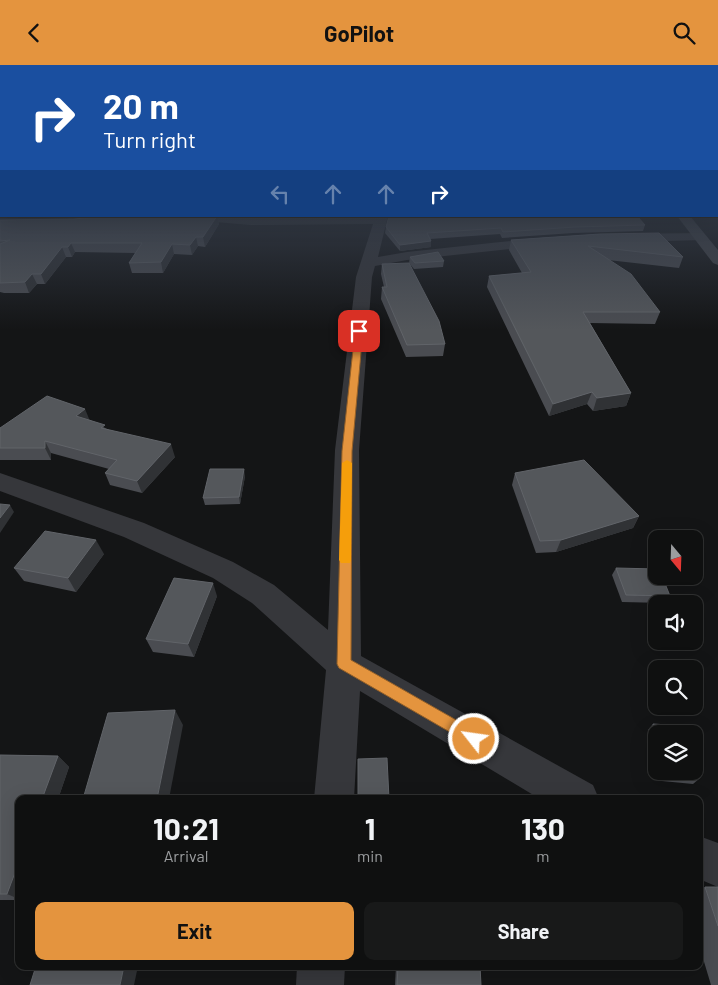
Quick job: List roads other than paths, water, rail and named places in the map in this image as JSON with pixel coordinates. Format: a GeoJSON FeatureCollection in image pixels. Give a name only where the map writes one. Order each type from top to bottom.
{"type":"FeatureCollection","features":[{"type":"Feature","properties":{"kind":"main road"},"geometry":{"type":"LineString","coordinates":[[705,244],[718,260]]}},
{"type":"Feature","properties":{"kind":"street"},"geometry":{"type":"LineString","coordinates":[[334,795],[344,664],[347,451],[364,277],[373,244]]}},
{"type":"Feature","properties":{"kind":"street"},"geometry":{"type":"LineString","coordinates":[[367,263],[407,256],[518,244]]}},
{"type":"Feature","properties":{"kind":"street"},"geometry":{"type":"LineString","coordinates":[[0,482],[134,530],[223,570],[263,594],[344,664],[572,795]]}},
{"type":"Feature","properties":{"kind":"street"},"geometry":{"type":"LineString","coordinates":[[703,859],[718,865]]}},
{"type":"Feature","properties":{"kind":"street"},"geometry":{"type":"LineString","coordinates":[[320,985],[321,970]]}}]}
